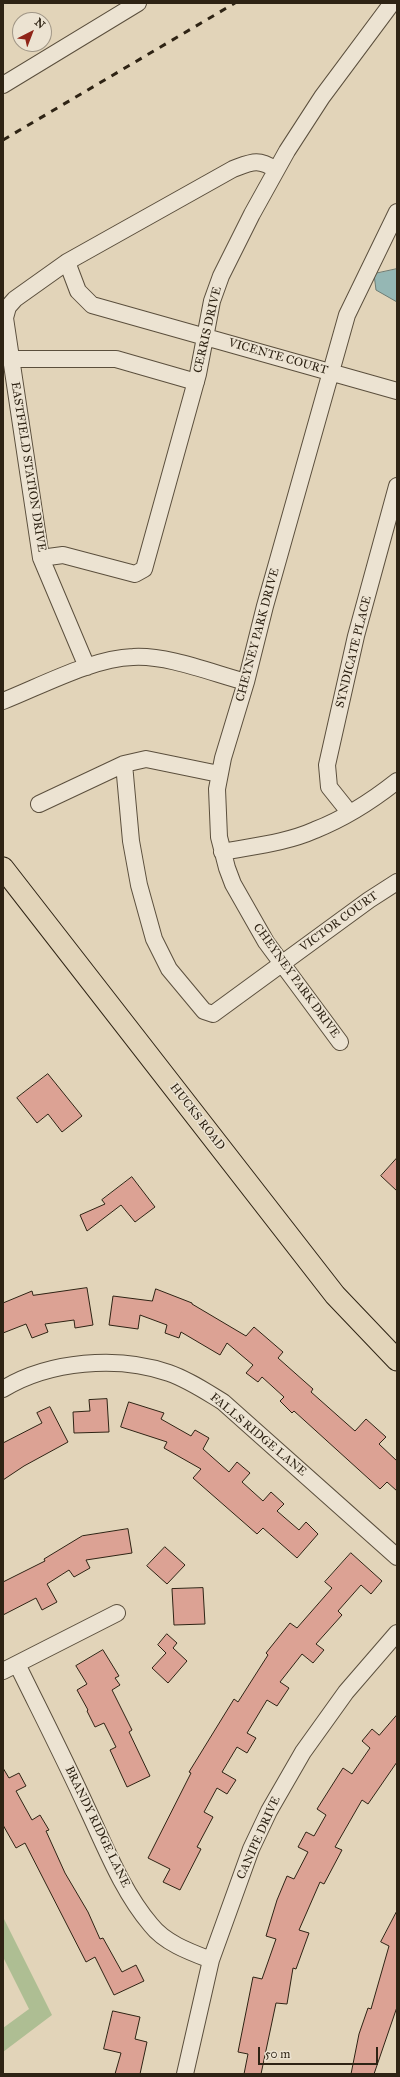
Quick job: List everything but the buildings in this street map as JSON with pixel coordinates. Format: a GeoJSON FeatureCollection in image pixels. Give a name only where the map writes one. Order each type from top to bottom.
{"type":"FeatureCollection","features":[{"type":"Feature","properties":{"kind":"main road","name":"HUCKS ROAD"},"geometry":{"type":"LineString","coordinates":[[3,868],[335,1295],[397,1360]]}},
{"type":"Feature","properties":{"kind":"street"},"geometry":{"type":"LineString","coordinates":[[3,85],[138,3]]}},
{"type":"Feature","properties":{"kind":"street","name":"CERRIS DRIVE"},"geometry":{"type":"LineString","coordinates":[[41,558],[63,555],[135,574],[144,569],[196,382],[212,301],[221,276],[276,170],[322,97],[392,3]]}},
{"type":"Feature","properties":{"kind":"street","name":"EASTFIELD STATION DRIVE"},"geometry":{"type":"LineString","coordinates":[[87,667],[41,558],[5,318],[8,307],[15,299],[68,262],[233,169],[253,161],[266,163],[276,170]]}},
{"type":"Feature","properties":{"kind":"street","name":"CHEYNEY PARK DRIVE"},"geometry":{"type":"LineString","coordinates":[[340,1042],[281,963],[243,904],[231,878],[222,852],[217,821],[219,774],[246,682],[265,606],[347,315],[397,212]]}},
{"type":"Feature","properties":{"kind":"street","name":"VICENTE COURT"},"geometry":{"type":"LineString","coordinates":[[68,262],[78,291],[92,305],[397,391]]}},
{"type":"Feature","properties":{"kind":"street"},"geometry":{"type":"LineString","coordinates":[[12,359],[116,359],[196,382]]}},
{"type":"Feature","properties":{"kind":"street","name":"SYNDICATE PLACE"},"geometry":{"type":"LineString","coordinates":[[349,812],[329,787],[327,765],[356,636],[397,486]]}},
{"type":"Feature","properties":{"kind":"street"},"geometry":{"type":"LineString","coordinates":[[3,701],[87,667],[116,658],[134,656],[179,663],[246,682]]}},
{"type":"Feature","properties":{"kind":"street"},"geometry":{"type":"LineString","coordinates":[[39,804],[124,764],[146,759],[219,774]]}},
{"type":"Feature","properties":{"kind":"street","name":"VICTOR COURT"},"geometry":{"type":"LineString","coordinates":[[124,764],[131,841],[139,885],[154,939],[169,970],[204,1011],[213,1014],[281,963],[397,882]]}},
{"type":"Feature","properties":{"kind":"street"},"geometry":{"type":"LineString","coordinates":[[222,852],[300,836],[316,830],[349,812],[397,780]]}},
{"type":"Feature","properties":{"kind":"street","name":"FALLS RIDGE LANE"},"geometry":{"type":"LineString","coordinates":[[3,1389],[47,1370],[103,1363],[141,1366],[168,1373],[193,1383],[223,1402],[397,1557]]}},
{"type":"Feature","properties":{"kind":"street"},"geometry":{"type":"LineString","coordinates":[[10,1668],[117,1613]]}},
{"type":"Feature","properties":{"kind":"street","name":"CANIPE DRIVE"},"geometry":{"type":"LineString","coordinates":[[185,2074],[211,1960],[252,1849],[285,1782],[303,1752],[346,1692],[397,1633]]}},
{"type":"Feature","properties":{"kind":"street","name":"BRANDY RIDGE LANE"},"geometry":{"type":"LineString","coordinates":[[10,1668],[62,1754],[130,1897],[152,1926],[169,1940],[188,1951],[211,1960]]}},
{"type":"Feature","properties":{"kind":"green space"},"geometry":{"type":"Polygon","coordinates":[[[3,1917],[52,2015],[3,2052],[3,2028],[29,2009],[3,1957],[3,1917]]]}},
{"type":"Feature","properties":{"kind":"water"},"geometry":{"type":"Polygon","coordinates":[[[397,269],[397,302],[376,290],[374,274],[397,269]]]}},
{"type":"Feature","properties":{"kind":"railway"},"geometry":{"type":"LineString","coordinates":[[3,140],[235,3]]}}]}
